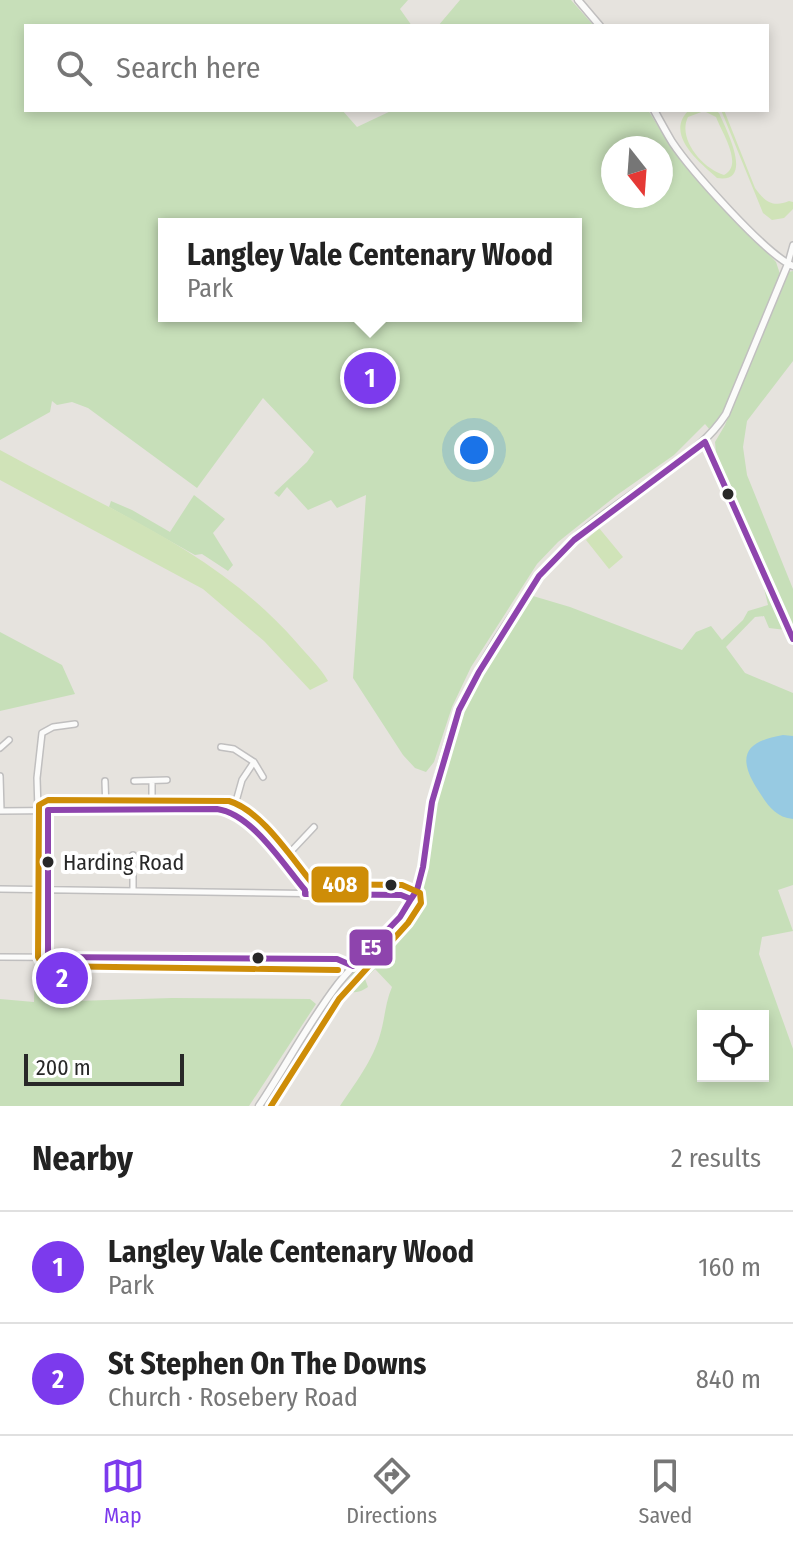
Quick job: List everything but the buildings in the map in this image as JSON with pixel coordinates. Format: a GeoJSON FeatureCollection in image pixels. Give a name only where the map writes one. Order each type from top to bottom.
{"type":"FeatureCollection","features":[{"type":"Feature","properties":{"kind":"street"},"geometry":{"type":"LineString","coordinates":[[578,0],[598,24]]}},
{"type":"Feature","properties":{"kind":"street"},"geometry":{"type":"LineString","coordinates":[[655,112],[674,145],[720,199],[762,244],[790,265]]}},
{"type":"Feature","properties":{"kind":"street"},"geometry":{"type":"LineString","coordinates":[[259,1106],[322,1006],[353,966],[400,917],[412,899],[423,867],[432,802],[453,727],[471,686],[508,625],[539,576],[564,549],[705,442],[726,414],[790,265],[793,245]]}},
{"type":"Feature","properties":{"kind":"street"},"geometry":{"type":"LineString","coordinates":[[705,442],[793,639]]}},
{"type":"Feature","properties":{"kind":"street"},"geometry":{"type":"LineString","coordinates":[[38,810],[41,736],[48,729],[75,724]]}},
{"type":"Feature","properties":{"kind":"street"},"geometry":{"type":"LineString","coordinates":[[0,748],[9,740]]}},
{"type":"Feature","properties":{"kind":"street"},"geometry":{"type":"LineString","coordinates":[[221,747],[234,749],[254,762],[263,777]]}},
{"type":"Feature","properties":{"kind":"street"},"geometry":{"type":"LineString","coordinates":[[233,812],[242,780],[254,762]]}},
{"type":"Feature","properties":{"kind":"street"},"geometry":{"type":"LineString","coordinates":[[0,776],[0,811],[217,809],[233,812],[281,862],[305,894]]}},
{"type":"Feature","properties":{"kind":"street"},"geometry":{"type":"LineString","coordinates":[[134,781],[167,780]]}},
{"type":"Feature","properties":{"kind":"street"},"geometry":{"type":"LineString","coordinates":[[105,781],[106,810]]}},
{"type":"Feature","properties":{"kind":"street"},"geometry":{"type":"LineString","coordinates":[[152,781],[152,810]]}},
{"type":"Feature","properties":{"kind":"street"},"geometry":{"type":"LineString","coordinates":[[48,810],[48,957]]}},
{"type":"Feature","properties":{"kind":"street"},"geometry":{"type":"LineString","coordinates":[[281,862],[314,827]]}},
{"type":"Feature","properties":{"kind":"street"},"geometry":{"type":"LineString","coordinates":[[133,855],[133,891]]}},
{"type":"Feature","properties":{"kind":"street"},"geometry":{"type":"LineString","coordinates":[[0,889],[401,895],[412,899]]}},
{"type":"Feature","properties":{"kind":"street"},"geometry":{"type":"LineString","coordinates":[[0,957],[337,959],[353,966]]}},
{"type":"Feature","properties":{"kind":"green space"},"geometry":{"type":"Polygon","coordinates":[[[0,0],[408,0],[400,9],[411,24],[24,24],[24,112],[344,112],[357,127],[389,112],[649,112],[664,136],[601,136],[601,208],[673,208],[673,150],[776,262],[780,274],[722,414],[710,430],[705,424],[674,455],[617,495],[558,542],[537,564],[471,667],[452,707],[434,762],[426,772],[415,768],[403,755],[353,678],[366,495],[337,508],[331,500],[308,510],[287,487],[279,497],[274,493],[314,452],[263,398],[197,488],[88,408],[72,402],[57,405],[52,401],[50,412],[0,440],[0,0]]]}},
{"type":"Feature","properties":{"kind":"green space"},"geometry":{"type":"Polygon","coordinates":[[[460,0],[571,0],[592,24],[440,24],[460,0]]]}},
{"type":"Feature","properties":{"kind":"green space"},"geometry":{"type":"Polygon","coordinates":[[[687,112],[701,112],[688,117],[686,134],[689,143],[700,160],[724,175],[730,170],[732,156],[716,117],[706,112],[719,113],[735,154],[734,173],[728,178],[717,178],[687,147],[680,128],[687,112]]]}},
{"type":"Feature","properties":{"kind":"green space"},"geometry":{"type":"Polygon","coordinates":[[[722,112],[725,112],[758,193],[774,203],[793,202],[793,209],[784,218],[772,220],[763,213],[722,112]]]}},
{"type":"Feature","properties":{"kind":"green space"},"geometry":{"type":"Polygon","coordinates":[[[793,271],[793,361],[747,421],[743,447],[747,475],[793,589],[793,630],[716,453],[715,442],[725,425],[788,272],[793,271]]]}},
{"type":"Feature","properties":{"kind":"green space"},"geometry":{"type":"Polygon","coordinates":[[[0,450],[158,533],[195,556],[265,610],[328,681],[310,690],[264,641],[203,589],[0,480],[0,450]]]}},
{"type":"Feature","properties":{"kind":"green space"},"geometry":{"type":"Polygon","coordinates":[[[194,495],[225,519],[213,533],[233,565],[228,571],[202,554],[195,555],[109,507],[111,501],[170,532],[194,495]]]}},
{"type":"Feature","properties":{"kind":"green space"},"geometry":{"type":"Polygon","coordinates":[[[599,528],[623,557],[609,569],[586,540],[599,528]]]}},
{"type":"Feature","properties":{"kind":"green space"},"geometry":{"type":"Polygon","coordinates":[[[764,588],[769,588],[786,630],[769,628],[764,616],[755,617],[726,647],[745,673],[793,693],[793,885],[778,890],[793,931],[762,937],[759,954],[793,1049],[793,1106],[340,1106],[373,1054],[392,987],[375,969],[365,979],[368,987],[355,992],[342,989],[359,964],[406,916],[421,891],[439,783],[468,697],[533,596],[682,650],[696,632],[711,626],[722,640],[748,611],[768,605],[764,588]]]}},
{"type":"Feature","properties":{"kind":"green space"},"geometry":{"type":"Polygon","coordinates":[[[0,632],[62,665],[75,694],[0,711],[0,632]]]}},
{"type":"Feature","properties":{"kind":"green space"},"geometry":{"type":"Polygon","coordinates":[[[35,960],[42,960],[43,1002],[172,998],[310,999],[316,1004],[249,1106],[0,1106],[0,999],[34,1002],[35,960]]]}},
{"type":"Feature","properties":{"kind":"water"},"geometry":{"type":"Polygon","coordinates":[[[783,735],[793,736],[793,819],[771,808],[756,787],[747,766],[749,751],[754,745],[783,735]]]}},
{"type":"Feature","properties":{"kind":"transit line","name":"E5"},"geometry":{"type":"LineString","coordinates":[[705,442],[793,639]]}},
{"type":"Feature","properties":{"kind":"transit line","name":"E5"},"geometry":{"type":"LineString","coordinates":[[411,899],[417,890],[423,867],[432,802],[459,710],[539,576],[574,540],[705,442]]}},
{"type":"Feature","properties":{"kind":"transit line","name":"408"},"geometry":{"type":"LineString","coordinates":[[271,1106],[339,999],[408,923],[421,903],[420,893],[402,885],[313,884],[253,814],[229,801],[48,800],[39,805],[38,957],[43,966],[338,970]]}},
{"type":"Feature","properties":{"kind":"transit line","name":"E5"},"geometry":{"type":"LineString","coordinates":[[217,809],[230,813],[254,830],[277,854],[305,894],[401,895],[411,899],[400,917],[353,966],[337,959],[48,957],[48,810],[217,809]]}},
{"type":"Feature","properties":{"kind":"place","name":"Langley Vale Centenary Wood"},"geometry":{"type":"Point","coordinates":[370,378]}},
{"type":"Feature","properties":{"kind":"place","name":"Harding Road"},"geometry":{"type":"Point","coordinates":[48,862]}},
{"type":"Feature","properties":{"kind":"place","name":"St Stephen On The Downs"},"geometry":{"type":"Point","coordinates":[62,978]}}]}
